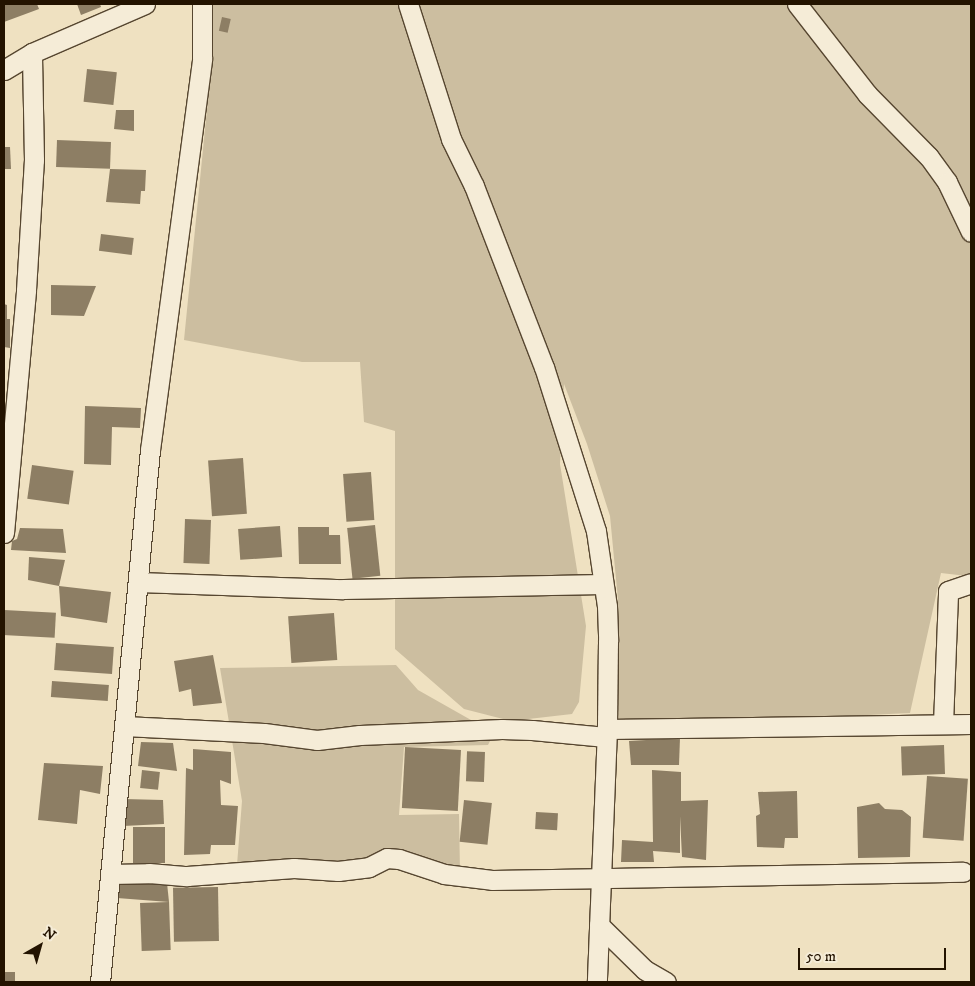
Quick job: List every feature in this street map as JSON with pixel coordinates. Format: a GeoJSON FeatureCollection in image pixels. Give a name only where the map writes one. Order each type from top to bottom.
{"type":"FeatureCollection","features":[{"type":"Feature","properties":{"kind":"street"},"geometry":{"type":"LineString","coordinates":[[4,70],[32,53],[145,4]]}},
{"type":"Feature","properties":{"kind":"street"},"geometry":{"type":"LineString","coordinates":[[100,982],[150,450],[202,58],[202,4]]}},
{"type":"Feature","properties":{"kind":"street"},"geometry":{"type":"LineString","coordinates":[[408,4],[451,139],[474,186],[546,375],[596,531],[608,641],[602,877],[597,982]]}},
{"type":"Feature","properties":{"kind":"street"},"geometry":{"type":"LineString","coordinates":[[797,4],[867,94],[929,157],[947,182],[971,232]]}},
{"type":"Feature","properties":{"kind":"street"},"geometry":{"type":"LineString","coordinates":[[4,532],[26,290],[34,169],[32,53]]}},
{"type":"Feature","properties":{"kind":"street"},"geometry":{"type":"LineString","coordinates":[[138,582],[343,589],[603,584]]}},
{"type":"Feature","properties":{"kind":"street"},"geometry":{"type":"LineString","coordinates":[[943,724],[948,591],[971,583]]}},
{"type":"Feature","properties":{"kind":"street"},"geometry":{"type":"LineString","coordinates":[[124,726],[264,733],[317,740],[360,735],[502,729],[606,733],[971,724]]}},
{"type":"Feature","properties":{"kind":"street"},"geometry":{"type":"LineString","coordinates":[[110,874],[149,873],[187,876],[294,868],[338,871],[369,867],[387,858],[399,859],[444,874],[492,880],[963,872]]}},
{"type":"Feature","properties":{"kind":"street"},"geometry":{"type":"LineString","coordinates":[[600,925],[645,970],[666,982]]}},
{"type":"Feature","properties":{"kind":"shaded area"},"geometry":{"type":"Polygon","coordinates":[[[213,4],[792,4],[936,170],[971,240],[971,574],[967,576],[941,573],[910,713],[610,727],[618,600],[610,516],[587,444],[564,384],[560,464],[586,626],[579,702],[572,714],[511,721],[464,709],[395,649],[395,431],[364,422],[360,362],[302,362],[184,340],[212,59],[213,4]]]}},
{"type":"Feature","properties":{"kind":"shaded area"},"geometry":{"type":"Polygon","coordinates":[[[802,4],[971,4],[971,209],[935,156],[876,97],[802,4]]]}},
{"type":"Feature","properties":{"kind":"shaded area"},"geometry":{"type":"Polygon","coordinates":[[[396,665],[418,690],[494,733],[488,745],[404,747],[399,815],[459,814],[460,872],[355,862],[237,865],[242,801],[220,668],[396,665]]]}},
{"type":"Feature","properties":{"kind":"building"},"geometry":{"type":"Polygon","coordinates":[[[4,4],[37,4],[39,9],[4,22],[4,4]]]}},
{"type":"Feature","properties":{"kind":"building"},"geometry":{"type":"Polygon","coordinates":[[[77,4],[100,4],[101,7],[81,15],[77,4]]]}},
{"type":"Feature","properties":{"kind":"building"},"geometry":{"type":"Polygon","coordinates":[[[222,17],[231,19],[228,33],[219,31],[222,17]]]}},
{"type":"Feature","properties":{"kind":"building"},"geometry":{"type":"Polygon","coordinates":[[[87,69],[117,72],[113,105],[84,102],[87,69]]]}},
{"type":"Feature","properties":{"kind":"building"},"geometry":{"type":"Polygon","coordinates":[[[116,110],[134,110],[134,131],[114,129],[116,110]]]}},
{"type":"Feature","properties":{"kind":"building"},"geometry":{"type":"Polygon","coordinates":[[[57,140],[111,142],[110,169],[56,167],[57,140]]]}},
{"type":"Feature","properties":{"kind":"building"},"geometry":{"type":"Polygon","coordinates":[[[4,147],[10,147],[11,169],[4,169],[4,147]]]}},
{"type":"Feature","properties":{"kind":"building"},"geometry":{"type":"Polygon","coordinates":[[[110,169],[146,170],[145,191],[141,191],[140,204],[106,202],[110,169]]]}},
{"type":"Feature","properties":{"kind":"building"},"geometry":{"type":"Polygon","coordinates":[[[101,234],[134,238],[132,255],[99,251],[101,234]]]}},
{"type":"Feature","properties":{"kind":"building"},"geometry":{"type":"Polygon","coordinates":[[[51,285],[96,286],[84,316],[51,315],[51,285]]]}},
{"type":"Feature","properties":{"kind":"building"},"geometry":{"type":"Polygon","coordinates":[[[4,304],[7,305],[7,319],[10,319],[10,348],[4,347],[4,304]]]}},
{"type":"Feature","properties":{"kind":"building"},"geometry":{"type":"Polygon","coordinates":[[[85,406],[141,408],[140,428],[112,427],[111,465],[84,464],[85,406]]]}},
{"type":"Feature","properties":{"kind":"building"},"geometry":{"type":"Polygon","coordinates":[[[243,458],[247,514],[212,516],[208,460],[243,458]]]}},
{"type":"Feature","properties":{"kind":"building"},"geometry":{"type":"Polygon","coordinates":[[[32,465],[74,471],[69,505],[27,499],[32,465]]]}},
{"type":"Feature","properties":{"kind":"building"},"geometry":{"type":"Polygon","coordinates":[[[371,472],[374,520],[346,522],[343,474],[371,472]]]}},
{"type":"Feature","properties":{"kind":"building"},"geometry":{"type":"Polygon","coordinates":[[[185,519],[211,520],[209,564],[183,563],[185,519]]]}},
{"type":"Feature","properties":{"kind":"building"},"geometry":{"type":"Polygon","coordinates":[[[375,525],[380,576],[352,579],[347,528],[375,525]]]}},
{"type":"Feature","properties":{"kind":"building"},"geometry":{"type":"Polygon","coordinates":[[[280,526],[282,557],[240,560],[238,529],[280,526]]]}},
{"type":"Feature","properties":{"kind":"building"},"geometry":{"type":"Polygon","coordinates":[[[298,527],[329,527],[329,535],[340,535],[341,564],[299,564],[298,527]]]}},
{"type":"Feature","properties":{"kind":"building"},"geometry":{"type":"Polygon","coordinates":[[[20,528],[63,529],[66,553],[11,550],[12,541],[17,539],[20,528]]]}},
{"type":"Feature","properties":{"kind":"building"},"geometry":{"type":"Polygon","coordinates":[[[29,557],[65,560],[59,586],[28,580],[29,557]]]}},
{"type":"Feature","properties":{"kind":"building"},"geometry":{"type":"Polygon","coordinates":[[[59,586],[111,592],[107,623],[61,616],[59,586]]]}},
{"type":"Feature","properties":{"kind":"building"},"geometry":{"type":"Polygon","coordinates":[[[4,610],[56,613],[55,638],[4,635],[4,610]]]}},
{"type":"Feature","properties":{"kind":"building"},"geometry":{"type":"Polygon","coordinates":[[[334,613],[337,660],[291,663],[288,616],[334,613]]]}},
{"type":"Feature","properties":{"kind":"building"},"geometry":{"type":"Polygon","coordinates":[[[56,643],[114,647],[112,674],[54,670],[56,643]]]}},
{"type":"Feature","properties":{"kind":"building"},"geometry":{"type":"Polygon","coordinates":[[[213,655],[222,703],[193,706],[191,689],[179,692],[174,661],[213,655]]]}},
{"type":"Feature","properties":{"kind":"building"},"geometry":{"type":"Polygon","coordinates":[[[52,681],[109,685],[108,701],[51,697],[52,681]]]}},
{"type":"Feature","properties":{"kind":"building"},"geometry":{"type":"Polygon","coordinates":[[[680,738],[679,765],[631,765],[629,741],[680,738]]]}},
{"type":"Feature","properties":{"kind":"building"},"geometry":{"type":"Polygon","coordinates":[[[141,742],[173,743],[177,771],[138,766],[141,742]]]}},
{"type":"Feature","properties":{"kind":"building"},"geometry":{"type":"Polygon","coordinates":[[[944,745],[945,774],[902,775],[901,747],[944,745]]]}},
{"type":"Feature","properties":{"kind":"building"},"geometry":{"type":"Polygon","coordinates":[[[405,747],[461,750],[458,811],[402,808],[405,747]]]}},
{"type":"Feature","properties":{"kind":"building"},"geometry":{"type":"Polygon","coordinates":[[[193,749],[231,752],[231,784],[220,780],[221,805],[238,806],[235,845],[211,845],[210,854],[184,855],[186,768],[193,770],[193,749]]]}},
{"type":"Feature","properties":{"kind":"building"},"geometry":{"type":"Polygon","coordinates":[[[467,751],[485,752],[484,782],[466,781],[467,751]]]}},
{"type":"Feature","properties":{"kind":"building"},"geometry":{"type":"Polygon","coordinates":[[[44,763],[103,766],[100,794],[80,790],[77,824],[38,820],[44,763]]]}},
{"type":"Feature","properties":{"kind":"building"},"geometry":{"type":"Polygon","coordinates":[[[142,770],[160,772],[158,790],[140,788],[142,770]]]}},
{"type":"Feature","properties":{"kind":"building"},"geometry":{"type":"Polygon","coordinates":[[[652,770],[681,772],[681,801],[708,800],[706,860],[682,857],[680,816],[680,853],[653,851],[654,862],[621,862],[622,840],[653,842],[652,770]]]}},
{"type":"Feature","properties":{"kind":"building"},"geometry":{"type":"Polygon","coordinates":[[[927,776],[968,779],[964,841],[923,838],[927,776]]]}},
{"type":"Feature","properties":{"kind":"building"},"geometry":{"type":"Polygon","coordinates":[[[797,791],[798,838],[785,838],[784,848],[757,847],[756,816],[760,814],[758,792],[797,791]]]}},
{"type":"Feature","properties":{"kind":"building"},"geometry":{"type":"Polygon","coordinates":[[[124,799],[163,800],[164,824],[123,826],[124,799]]]}},
{"type":"Feature","properties":{"kind":"building"},"geometry":{"type":"Polygon","coordinates":[[[464,800],[492,803],[487,845],[460,842],[464,800]]]}},
{"type":"Feature","properties":{"kind":"building"},"geometry":{"type":"Polygon","coordinates":[[[879,803],[885,809],[902,810],[911,817],[910,857],[858,858],[857,807],[879,803]]]}},
{"type":"Feature","properties":{"kind":"building"},"geometry":{"type":"Polygon","coordinates":[[[536,812],[558,813],[557,830],[535,829],[536,812]]]}},
{"type":"Feature","properties":{"kind":"building"},"geometry":{"type":"Polygon","coordinates":[[[133,827],[165,827],[165,863],[133,863],[133,827]]]}},
{"type":"Feature","properties":{"kind":"building"},"geometry":{"type":"Polygon","coordinates":[[[118,881],[167,883],[169,902],[117,898],[118,881]]]}},
{"type":"Feature","properties":{"kind":"building"},"geometry":{"type":"Polygon","coordinates":[[[218,887],[219,941],[174,942],[173,888],[218,887]]]}},
{"type":"Feature","properties":{"kind":"building"},"geometry":{"type":"Polygon","coordinates":[[[169,902],[171,950],[142,951],[140,903],[169,902]]]}},
{"type":"Feature","properties":{"kind":"building"},"geometry":{"type":"Polygon","coordinates":[[[4,972],[15,972],[15,982],[4,982],[4,972]]]}}]}
